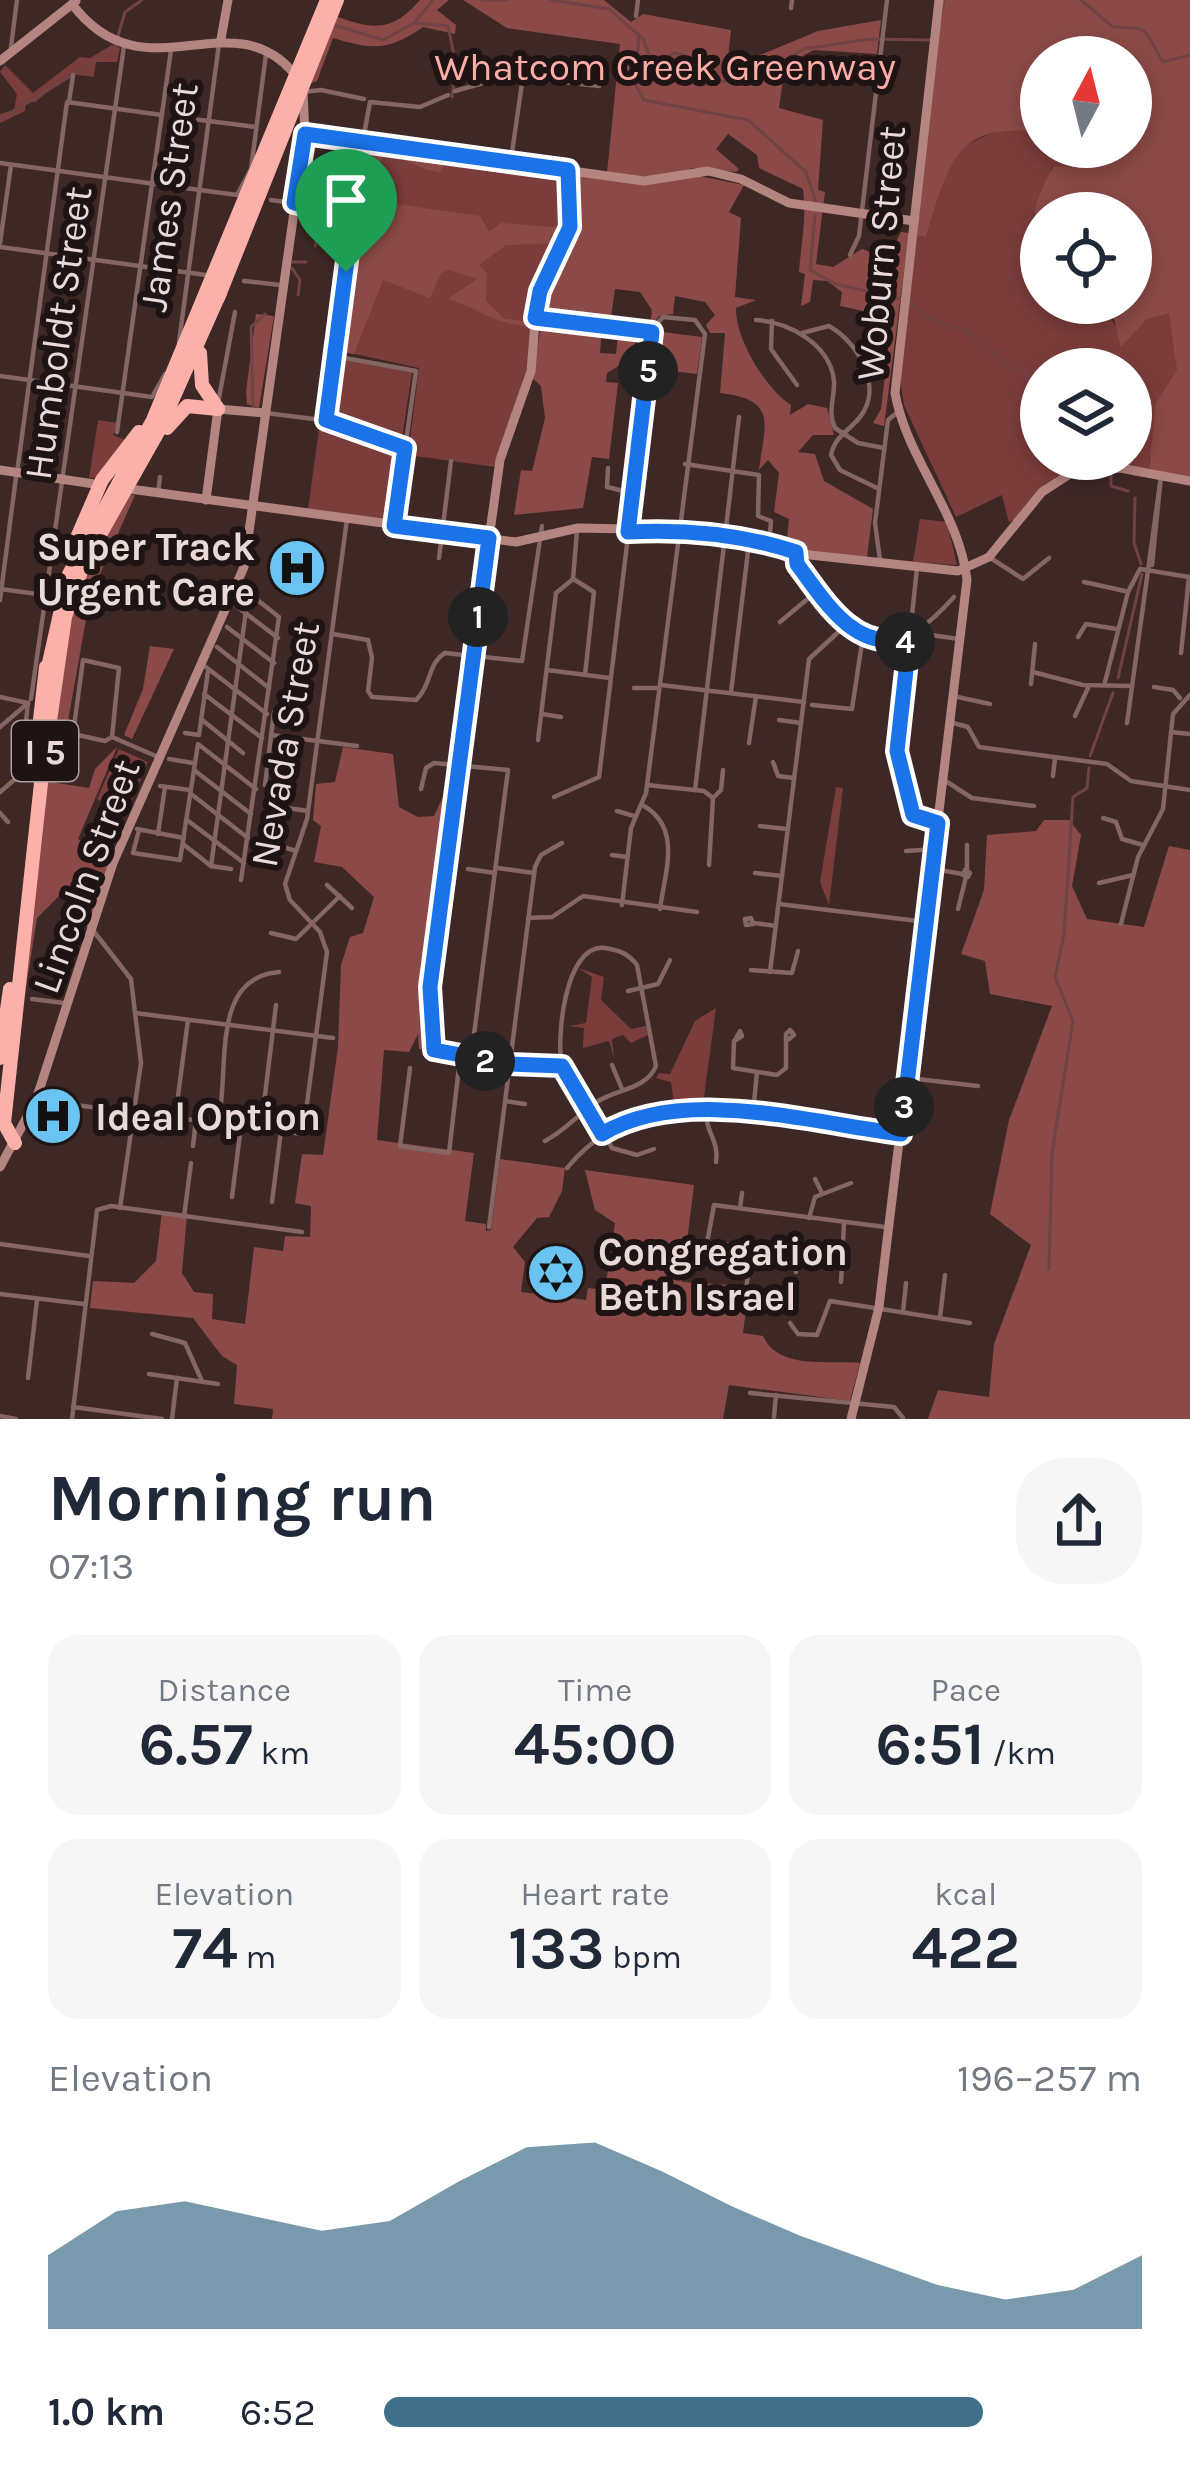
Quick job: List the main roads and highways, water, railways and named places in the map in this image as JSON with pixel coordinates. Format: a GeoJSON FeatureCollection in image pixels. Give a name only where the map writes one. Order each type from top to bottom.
{"type":"FeatureCollection","features":[{"type":"Feature","properties":{"kind":"highway","name":"I 5"},"geometry":{"type":"LineString","coordinates":[[0,1086],[17,1021],[41,783],[65,617],[135,438],[180,360],[328,8]]}},
{"type":"Feature","properties":{"kind":"highway","name":"I 5"},"geometry":{"type":"LineString","coordinates":[[0,1058],[58,581],[119,488],[139,466],[220,293],[298,82]]}},
{"type":"Feature","properties":{"kind":"highway"},"geometry":{"type":"LineString","coordinates":[[139,466],[180,410],[194,404],[218,409],[202,386],[199,365],[220,293]]}},
{"type":"Feature","properties":{"kind":"highway"},"geometry":{"type":"LineString","coordinates":[[0,1042],[9,1002]]}},
{"type":"Feature","properties":{"kind":"highway"},"geometry":{"type":"LineString","coordinates":[[15,1142],[4,1123],[17,1021]]}},
{"type":"Feature","properties":{"kind":"waterway"},"geometry":{"type":"LineString","coordinates":[[118,36],[125,12],[142,0]]}},
{"type":"Feature","properties":{"kind":"waterway"},"geometry":{"type":"LineString","coordinates":[[331,24],[383,40],[414,23],[433,0]]}},
{"type":"Feature","properties":{"kind":"waterway"},"geometry":{"type":"LineString","coordinates":[[482,0],[507,0]]}},
{"type":"Feature","properties":{"kind":"waterway"},"geometry":{"type":"LineString","coordinates":[[551,0],[609,9],[643,39],[650,57],[661,60],[674,53],[684,55],[699,86],[759,74],[804,49],[870,39],[936,40],[944,0]]}},
{"type":"Feature","properties":{"kind":"waterway"},"geometry":{"type":"LineString","coordinates":[[1081,0],[1113,27],[1145,32],[1163,62],[1190,55]]}},
{"type":"Feature","properties":{"kind":"waterway"},"geometry":{"type":"LineString","coordinates":[[415,23],[448,26],[456,65],[452,97]]}},
{"type":"Feature","properties":{"kind":"waterway"},"geometry":{"type":"LineString","coordinates":[[639,34],[635,84],[644,100],[748,120],[806,172],[816,202]]}},
{"type":"Feature","properties":{"kind":"waterway"},"geometry":{"type":"LineString","coordinates":[[0,118],[117,45]]}},
{"type":"Feature","properties":{"kind":"waterway"},"geometry":{"type":"LineString","coordinates":[[327,204],[335,167],[347,156]]}},
{"type":"Feature","properties":{"kind":"waterway"},"geometry":{"type":"LineString","coordinates":[[315,246],[325,213]]}},
{"type":"Feature","properties":{"kind":"waterway"},"geometry":{"type":"LineString","coordinates":[[815,215],[810,270],[836,284],[901,299]]}},
{"type":"Feature","properties":{"kind":"waterway"},"geometry":{"type":"LineString","coordinates":[[293,262],[306,262]]}},
{"type":"Feature","properties":{"kind":"waterway"},"geometry":{"type":"LineString","coordinates":[[292,268],[300,280],[298,295]]}},
{"type":"Feature","properties":{"kind":"waterway"},"geometry":{"type":"LineString","coordinates":[[909,301],[933,321],[957,328]]}},
{"type":"Feature","properties":{"kind":"waterway"},"geometry":{"type":"LineString","coordinates":[[253,406],[251,327],[265,314]]}},
{"type":"Feature","properties":{"kind":"waterway"},"geometry":{"type":"LineString","coordinates":[[964,329],[1020,372]]}},
{"type":"Feature","properties":{"kind":"waterway"},"geometry":{"type":"LineString","coordinates":[[1111,480],[1111,486],[1128,491]]}},
{"type":"Feature","properties":{"kind":"waterway"},"geometry":{"type":"LineString","coordinates":[[1135,498],[1134,543],[1141,564]]}},
{"type":"Feature","properties":{"kind":"waterway"},"geometry":{"type":"LineString","coordinates":[[1118,678],[1142,574]]}},
{"type":"Feature","properties":{"kind":"waterway"},"geometry":{"type":"LineString","coordinates":[[1090,756],[1113,693]]}},
{"type":"Feature","properties":{"kind":"waterway"},"geometry":{"type":"LineString","coordinates":[[1049,1269],[1052,1153],[1073,1021],[1055,977],[1064,934],[1073,797],[1087,788],[1089,768]]}},
{"type":"Feature","properties":{"kind":"place","name":"Super Track Urgent Care"},"geometry":{"type":"Point","coordinates":[297,568]}},
{"type":"Feature","properties":{"kind":"place","name":"Ideal Option"},"geometry":{"type":"Point","coordinates":[53,1116]}},
{"type":"Feature","properties":{"kind":"place","name":"Congregation Beth Israel"},"geometry":{"type":"Point","coordinates":[556,1273]}},
{"type":"Feature","properties":{"kind":"park label","name":"Whatcom Creek Greenway"},"geometry":{"type":"Point","coordinates":[665,66]}}]}
